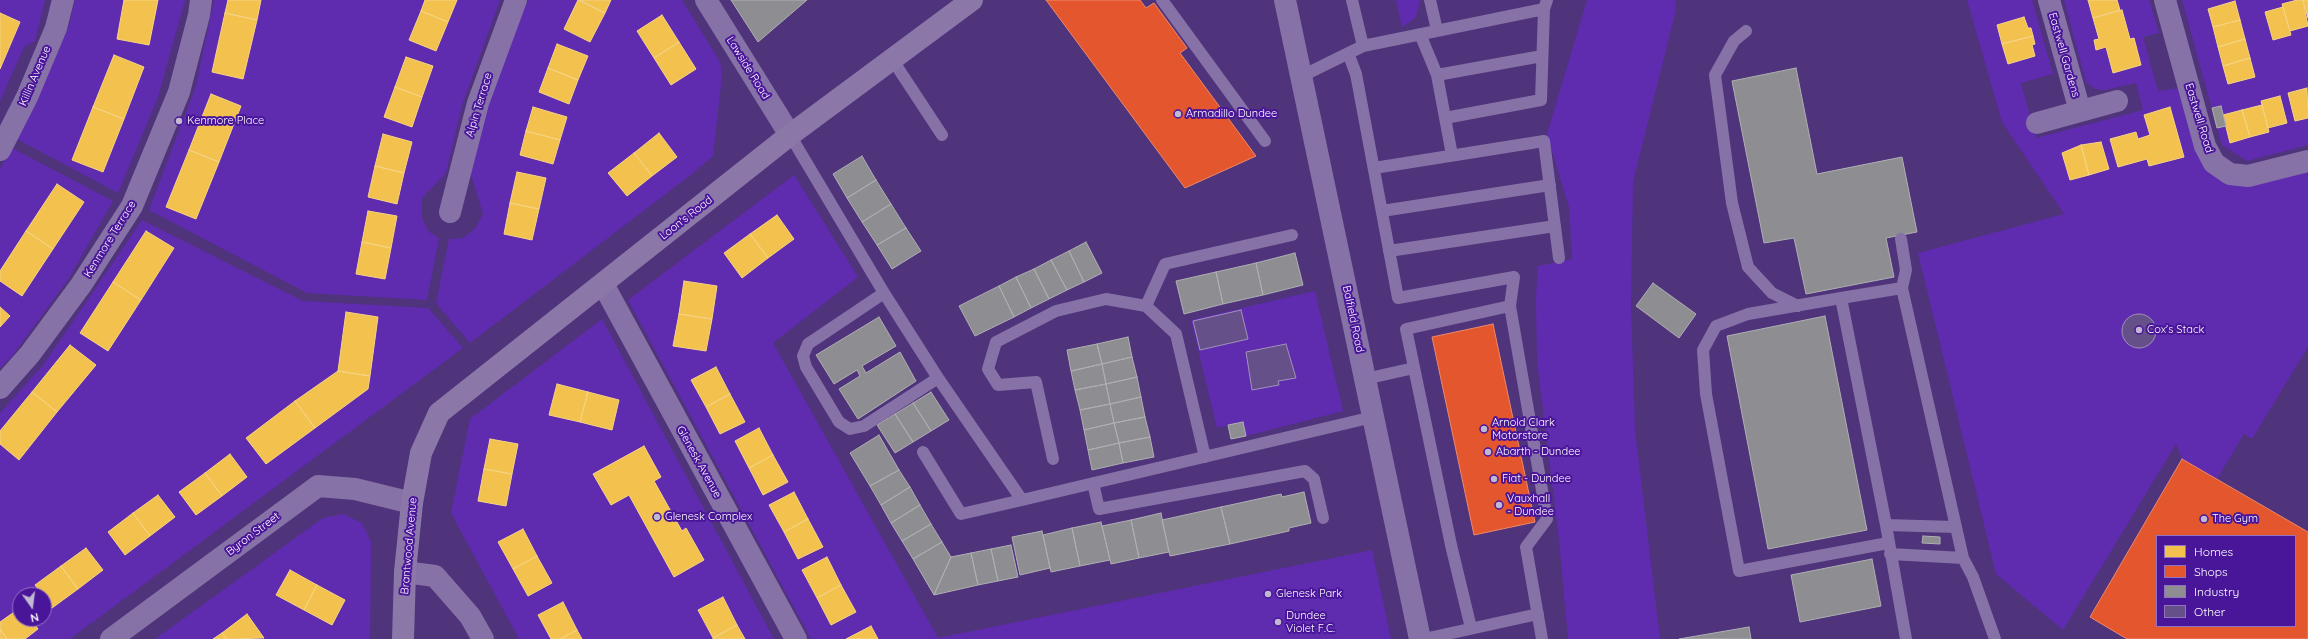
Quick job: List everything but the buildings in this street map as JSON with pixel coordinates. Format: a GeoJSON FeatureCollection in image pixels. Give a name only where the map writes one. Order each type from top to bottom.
{"type":"FeatureCollection","features":[{"type":"Feature","properties":{"kind":"street","name":"Killin Avenue"},"geometry":{"type":"LineString","coordinates":[[0,150],[27,97],[50,42],[63,0]]}},
{"type":"Feature","properties":{"kind":"street","name":"Kenmore Terrace"},"geometry":{"type":"LineString","coordinates":[[0,388],[30,354],[81,285],[132,206],[179,92],[199,15],[201,0]]}},
{"type":"Feature","properties":{"kind":"street","name":"Alpin Terrace"},"geometry":{"type":"LineString","coordinates":[[450,212],[478,103],[516,0]]}},
{"type":"Feature","properties":{"kind":"street","name":"Lawside Road"},"geometry":{"type":"LineString","coordinates":[[706,0],[790,135]]}},
{"type":"Feature","properties":{"kind":"street","name":"Loon's Road"},"geometry":{"type":"LineString","coordinates":[[421,453],[439,413],[790,135],[972,0]]}},
{"type":"Feature","properties":{"kind":"street","name":"Balfield Road"},"geometry":{"type":"LineString","coordinates":[[1284,0],[1302,76],[1420,639]]}},
{"type":"Feature","properties":{"kind":"street","name":"Eastwell Gardens"},"geometry":{"type":"LineString","coordinates":[[2049,0],[2080,111]]}},
{"type":"Feature","properties":{"kind":"street","name":"Eastwell Road"},"geometry":{"type":"LineString","coordinates":[[2166,0],[2205,146],[2214,163],[2230,174],[2248,176],[2308,161]]}},
{"type":"Feature","properties":{"kind":"street","name":"Eastwell Gardens"},"geometry":{"type":"LineString","coordinates":[[2037,123],[2117,101]]}},
{"type":"Feature","properties":{"kind":"street","name":"Glenesk Avenue"},"geometry":{"type":"LineString","coordinates":[[603,284],[796,639]]}},
{"type":"Feature","properties":{"kind":"street","name":"Brantwood Avenue"},"geometry":{"type":"LineString","coordinates":[[403,639],[405,572],[412,503],[421,453]]}},
{"type":"Feature","properties":{"kind":"street","name":"Byron Street"},"geometry":{"type":"LineString","coordinates":[[111,639],[318,486],[356,489],[412,503]]}},
{"type":"Feature","properties":{"kind":"street"},"geometry":{"type":"LineString","coordinates":[[405,572],[435,576],[470,616],[483,639]]}},
{"type":"Feature","properties":{"kind":"lane"},"geometry":{"type":"LineString","coordinates":[[1162,0],[1265,141]]}},
{"type":"Feature","properties":{"kind":"lane"},"geometry":{"type":"LineString","coordinates":[[1352,0],[1363,46]]}},
{"type":"Feature","properties":{"kind":"lane"},"geometry":{"type":"LineString","coordinates":[[1430,0],[1437,30]]}},
{"type":"Feature","properties":{"kind":"lane"},"geometry":{"type":"LineString","coordinates":[[1302,76],[1363,46],[1546,4],[1540,100],[1445,118]]}},
{"type":"Feature","properties":{"kind":"lane"},"geometry":{"type":"LineString","coordinates":[[1746,31],[1734,41],[1716,75],[1732,203],[1748,267],[1772,293],[1798,306]]}},
{"type":"Feature","properties":{"kind":"lane"},"geometry":{"type":"LineString","coordinates":[[1420,34],[1437,75],[1452,155]]}},
{"type":"Feature","properties":{"kind":"lane"},"geometry":{"type":"LineString","coordinates":[[1348,53],[1356,74],[1398,298],[1514,277],[1510,306],[1547,519],[1526,546],[1542,639]]}},
{"type":"Feature","properties":{"kind":"lane"},"geometry":{"type":"LineString","coordinates":[[1437,75],[1542,56]]}},
{"type":"Feature","properties":{"kind":"lane"},"geometry":{"type":"LineString","coordinates":[[892,59],[942,135]]}},
{"type":"Feature","properties":{"kind":"lane"},"geometry":{"type":"LineString","coordinates":[[790,135],[884,293],[938,378],[1022,500]]}},
{"type":"Feature","properties":{"kind":"lane"},"geometry":{"type":"LineString","coordinates":[[1374,168],[1544,141],[1560,258]]}},
{"type":"Feature","properties":{"kind":"lane"},"geometry":{"type":"LineString","coordinates":[[1382,211],[1550,185]]}},
{"type":"Feature","properties":{"kind":"lane"},"geometry":{"type":"LineString","coordinates":[[1390,251],[1555,226]]}},
{"type":"Feature","properties":{"kind":"lane"},"geometry":{"type":"LineString","coordinates":[[1146,306],[1165,264],[1292,235]]}},
{"type":"Feature","properties":{"kind":"lane"},"geometry":{"type":"LineString","coordinates":[[1901,239],[1906,270],[1902,288],[1963,558],[1973,577],[1994,639]]}},
{"type":"Feature","properties":{"kind":"lane"},"geometry":{"type":"LineString","coordinates":[[1902,288],[1748,314],[1716,326],[1703,350],[1706,394],[1739,571],[1889,549],[1963,558]]}},
{"type":"Feature","properties":{"kind":"lane"},"geometry":{"type":"LineString","coordinates":[[884,293],[808,344],[803,356],[806,367],[838,422],[850,429],[864,426],[938,378]]}},
{"type":"Feature","properties":{"kind":"lane"},"geometry":{"type":"LineString","coordinates":[[1841,298],[1886,525],[1906,639]]}},
{"type":"Feature","properties":{"kind":"lane"},"geometry":{"type":"LineString","coordinates":[[1053,459],[1036,382],[998,385],[988,369],[996,342],[1056,311],[1106,299],[1146,306],[1176,334],[1205,457]]}},
{"type":"Feature","properties":{"kind":"lane"},"geometry":{"type":"LineString","coordinates":[[1472,628],[1451,545],[1406,329],[1510,306]]}},
{"type":"Feature","properties":{"kind":"lane"},"geometry":{"type":"LineString","coordinates":[[1366,379],[1414,368]]}},
{"type":"Feature","properties":{"kind":"lane"},"geometry":{"type":"LineString","coordinates":[[923,452],[961,514],[1374,417]]}},
{"type":"Feature","properties":{"kind":"lane"},"geometry":{"type":"LineString","coordinates":[[1092,483],[1099,509],[1304,470],[1314,479],[1323,518]]}},
{"type":"Feature","properties":{"kind":"lane"},"geometry":{"type":"LineString","coordinates":[[1886,525],[1956,527]]}},
{"type":"Feature","properties":{"kind":"lane"},"geometry":{"type":"LineString","coordinates":[[1424,639],[1538,614]]}},
{"type":"Feature","properties":{"kind":"shaded area"},"geometry":{"type":"Polygon","coordinates":[[[0,0],[45,0],[35,41],[24,47],[0,101],[0,0]]]}},
{"type":"Feature","properties":{"kind":"shaded area"},"geometry":{"type":"Polygon","coordinates":[[[75,0],[185,0],[158,97],[118,193],[17,139],[69,25],[75,0]]]}},
{"type":"Feature","properties":{"kind":"shaded area"},"geometry":{"type":"Polygon","coordinates":[[[214,0],[500,0],[462,105],[446,173],[422,198],[422,218],[429,232],[439,238],[427,300],[307,293],[149,210],[196,86],[214,0]]]}},
{"type":"Feature","properties":{"kind":"shaded area"},"geometry":{"type":"Polygon","coordinates":[[[529,0],[682,0],[720,62],[722,75],[713,156],[692,174],[470,343],[436,303],[449,239],[463,238],[475,229],[483,214],[471,174],[485,115],[521,14],[529,0]]]}},
{"type":"Feature","properties":{"kind":"shaded area"},"geometry":{"type":"Polygon","coordinates":[[[1396,0],[1420,0],[1416,17],[1402,27],[1396,0]]]}},
{"type":"Feature","properties":{"kind":"shaded area"},"geometry":{"type":"Polygon","coordinates":[[[1587,0],[1675,0],[1676,9],[1633,182],[1631,305],[1635,430],[1660,639],[1568,639],[1559,540],[1537,362],[1536,298],[1538,266],[1572,259],[1569,207],[1547,134],[1587,0]]]}},
{"type":"Feature","properties":{"kind":"shaded area"},"geometry":{"type":"Polygon","coordinates":[[[1967,0],[2032,0],[2053,74],[2021,83],[2036,138],[2143,110],[2136,83],[2105,90],[2095,89],[2086,82],[2064,0],[2149,0],[2159,33],[2143,37],[2158,91],[2179,88],[2207,171],[2308,171],[2308,347],[2252,439],[2244,434],[2217,479],[2182,459],[2176,444],[2063,630],[1996,574],[1918,253],[2064,214],[2002,122],[1967,0]]]}},
{"type":"Feature","properties":{"kind":"shaded area"},"geometry":{"type":"Polygon","coordinates":[[[2182,0],[2308,0],[2308,145],[2247,161],[2222,145],[2182,0]]]}},
{"type":"Feature","properties":{"kind":"shaded area"},"geometry":{"type":"Polygon","coordinates":[[[12,148],[113,201],[69,278],[13,355],[0,368],[0,168],[12,148]]]}},
{"type":"Feature","properties":{"kind":"shaded area"},"geometry":{"type":"Polygon","coordinates":[[[794,175],[858,277],[773,343],[938,638],[1372,550],[1391,639],[811,639],[628,300],[794,175]]]}},
{"type":"Feature","properties":{"kind":"shaded area"},"geometry":{"type":"Polygon","coordinates":[[[142,220],[303,301],[428,308],[463,348],[70,639],[0,639],[0,413],[44,364],[142,220]]]}},
{"type":"Feature","properties":{"kind":"shaded area"},"geometry":{"type":"Polygon","coordinates":[[[1315,291],[1343,411],[1246,436],[1243,422],[1217,428],[1191,320],[1315,291]]]}},
{"type":"Feature","properties":{"kind":"shaded area"},"geometry":{"type":"Polygon","coordinates":[[[602,319],[774,639],[519,639],[451,513],[470,419],[602,319]]]}},
{"type":"Feature","properties":{"kind":"shaded area"},"geometry":{"type":"Polygon","coordinates":[[[343,514],[362,523],[371,542],[370,639],[155,639],[323,518],[343,514]]]}},
{"type":"Feature","properties":{"kind":"place","name":"Armadillo Dundee"},"geometry":{"type":"Point","coordinates":[1178,114]}},
{"type":"Feature","properties":{"kind":"place","name":"Kenmore Place"},"geometry":{"type":"Point","coordinates":[179,121]}},
{"type":"Feature","properties":{"kind":"place","name":"Cox's Stack"},"geometry":{"type":"Point","coordinates":[2139,330]}},
{"type":"Feature","properties":{"kind":"place","name":"Arnold Clark Motorstore"},"geometry":{"type":"Point","coordinates":[1484,429]}},
{"type":"Feature","properties":{"kind":"place","name":"Abarth - Dundee"},"geometry":{"type":"Point","coordinates":[1488,452]}},
{"type":"Feature","properties":{"kind":"place","name":"Fiat - Dundee"},"geometry":{"type":"Point","coordinates":[1494,479]}},
{"type":"Feature","properties":{"kind":"place","name":"Vauxhall - Dundee"},"geometry":{"type":"Point","coordinates":[1499,505]}},
{"type":"Feature","properties":{"kind":"place","name":"Glenesk Complex"},"geometry":{"type":"Point","coordinates":[657,517]}},
{"type":"Feature","properties":{"kind":"place","name":"The Gym"},"geometry":{"type":"Point","coordinates":[2204,519]}},
{"type":"Feature","properties":{"kind":"place","name":"Glenesk Park"},"geometry":{"type":"Point","coordinates":[1268,594]}},
{"type":"Feature","properties":{"kind":"place","name":"Dundee Violet F.C."},"geometry":{"type":"Point","coordinates":[1278,622]}}]}
